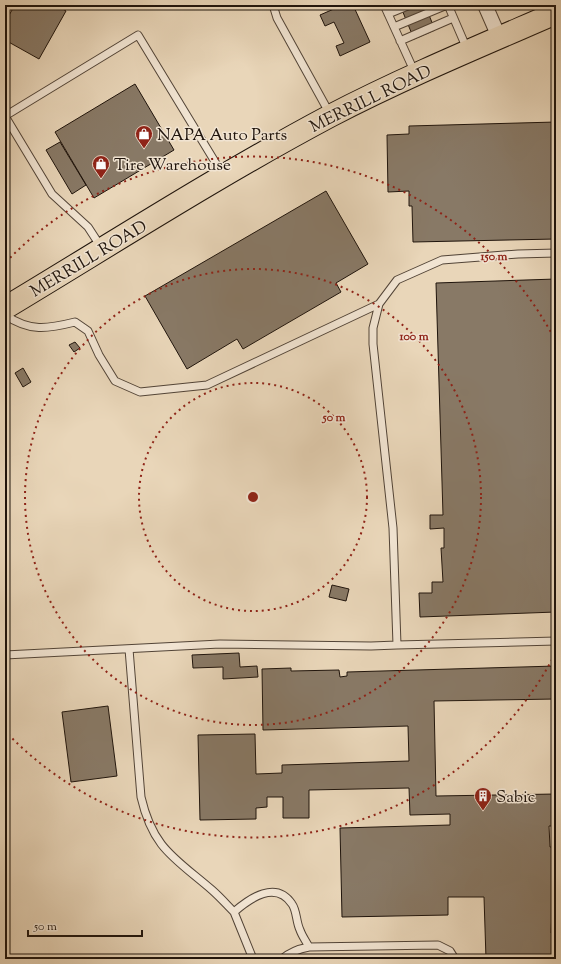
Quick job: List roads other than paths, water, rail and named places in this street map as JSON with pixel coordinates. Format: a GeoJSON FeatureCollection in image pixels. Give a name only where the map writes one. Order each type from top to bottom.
{"type":"FeatureCollection","features":[{"type":"Feature","properties":{"kind":"highway","name":"MERRILL ROAD"},"geometry":{"type":"LineString","coordinates":[[5,308],[224,177],[331,116],[468,51],[556,14]]}},
{"type":"Feature","properties":{"kind":"street"},"geometry":{"type":"LineString","coordinates":[[485,5],[499,38]]}},
{"type":"Feature","properties":{"kind":"lane"},"geometry":{"type":"LineString","coordinates":[[273,5],[277,18],[331,116]]}},
{"type":"Feature","properties":{"kind":"lane"},"geometry":{"type":"LineString","coordinates":[[384,5],[416,75]]}},
{"type":"Feature","properties":{"kind":"lane"},"geometry":{"type":"LineString","coordinates":[[388,14],[410,5]]}},
{"type":"Feature","properties":{"kind":"lane"},"geometry":{"type":"LineString","coordinates":[[394,27],[447,5],[468,51]]}},
{"type":"Feature","properties":{"kind":"lane"},"geometry":{"type":"LineString","coordinates":[[400,41],[454,18]]}},
{"type":"Feature","properties":{"kind":"lane"},"geometry":{"type":"LineString","coordinates":[[102,250],[88,227],[52,194],[5,116],[138,35],[224,177]]}},
{"type":"Feature","properties":{"kind":"lane"},"geometry":{"type":"LineString","coordinates":[[397,645],[393,528],[373,344],[373,328],[379,304],[397,280],[442,260],[518,254],[556,253]]}},
{"type":"Feature","properties":{"kind":"lane"},"geometry":{"type":"LineString","coordinates":[[5,315],[21,324],[39,328],[60,326],[75,322],[88,331],[99,354],[115,381],[140,392],[207,385],[379,304]]}},
{"type":"Feature","properties":{"kind":"lane"},"geometry":{"type":"LineString","coordinates":[[5,655],[220,644],[371,646],[556,641]]}},
{"type":"Feature","properties":{"kind":"lane"},"geometry":{"type":"LineString","coordinates":[[129,649],[141,797],[145,813],[151,828],[167,851],[180,864],[213,891],[234,912],[253,959]]}},
{"type":"Feature","properties":{"kind":"lane"},"geometry":{"type":"LineString","coordinates":[[234,912],[246,902],[259,895],[274,891],[285,897],[293,904],[299,930],[309,946]]}},
{"type":"Feature","properties":{"kind":"lane"},"geometry":{"type":"LineString","coordinates":[[282,959],[287,954],[299,948],[309,946],[438,945],[450,951],[455,959]]}},
{"type":"Feature","properties":{"kind":"place","name":"NAPA Auto Parts"},"geometry":{"type":"Point","coordinates":[144,149]}},
{"type":"Feature","properties":{"kind":"place","name":"Tire Warehouse"},"geometry":{"type":"Point","coordinates":[101,179]}},
{"type":"Feature","properties":{"kind":"place","name":"Sabic"},"geometry":{"type":"Point","coordinates":[483,811]}}]}
